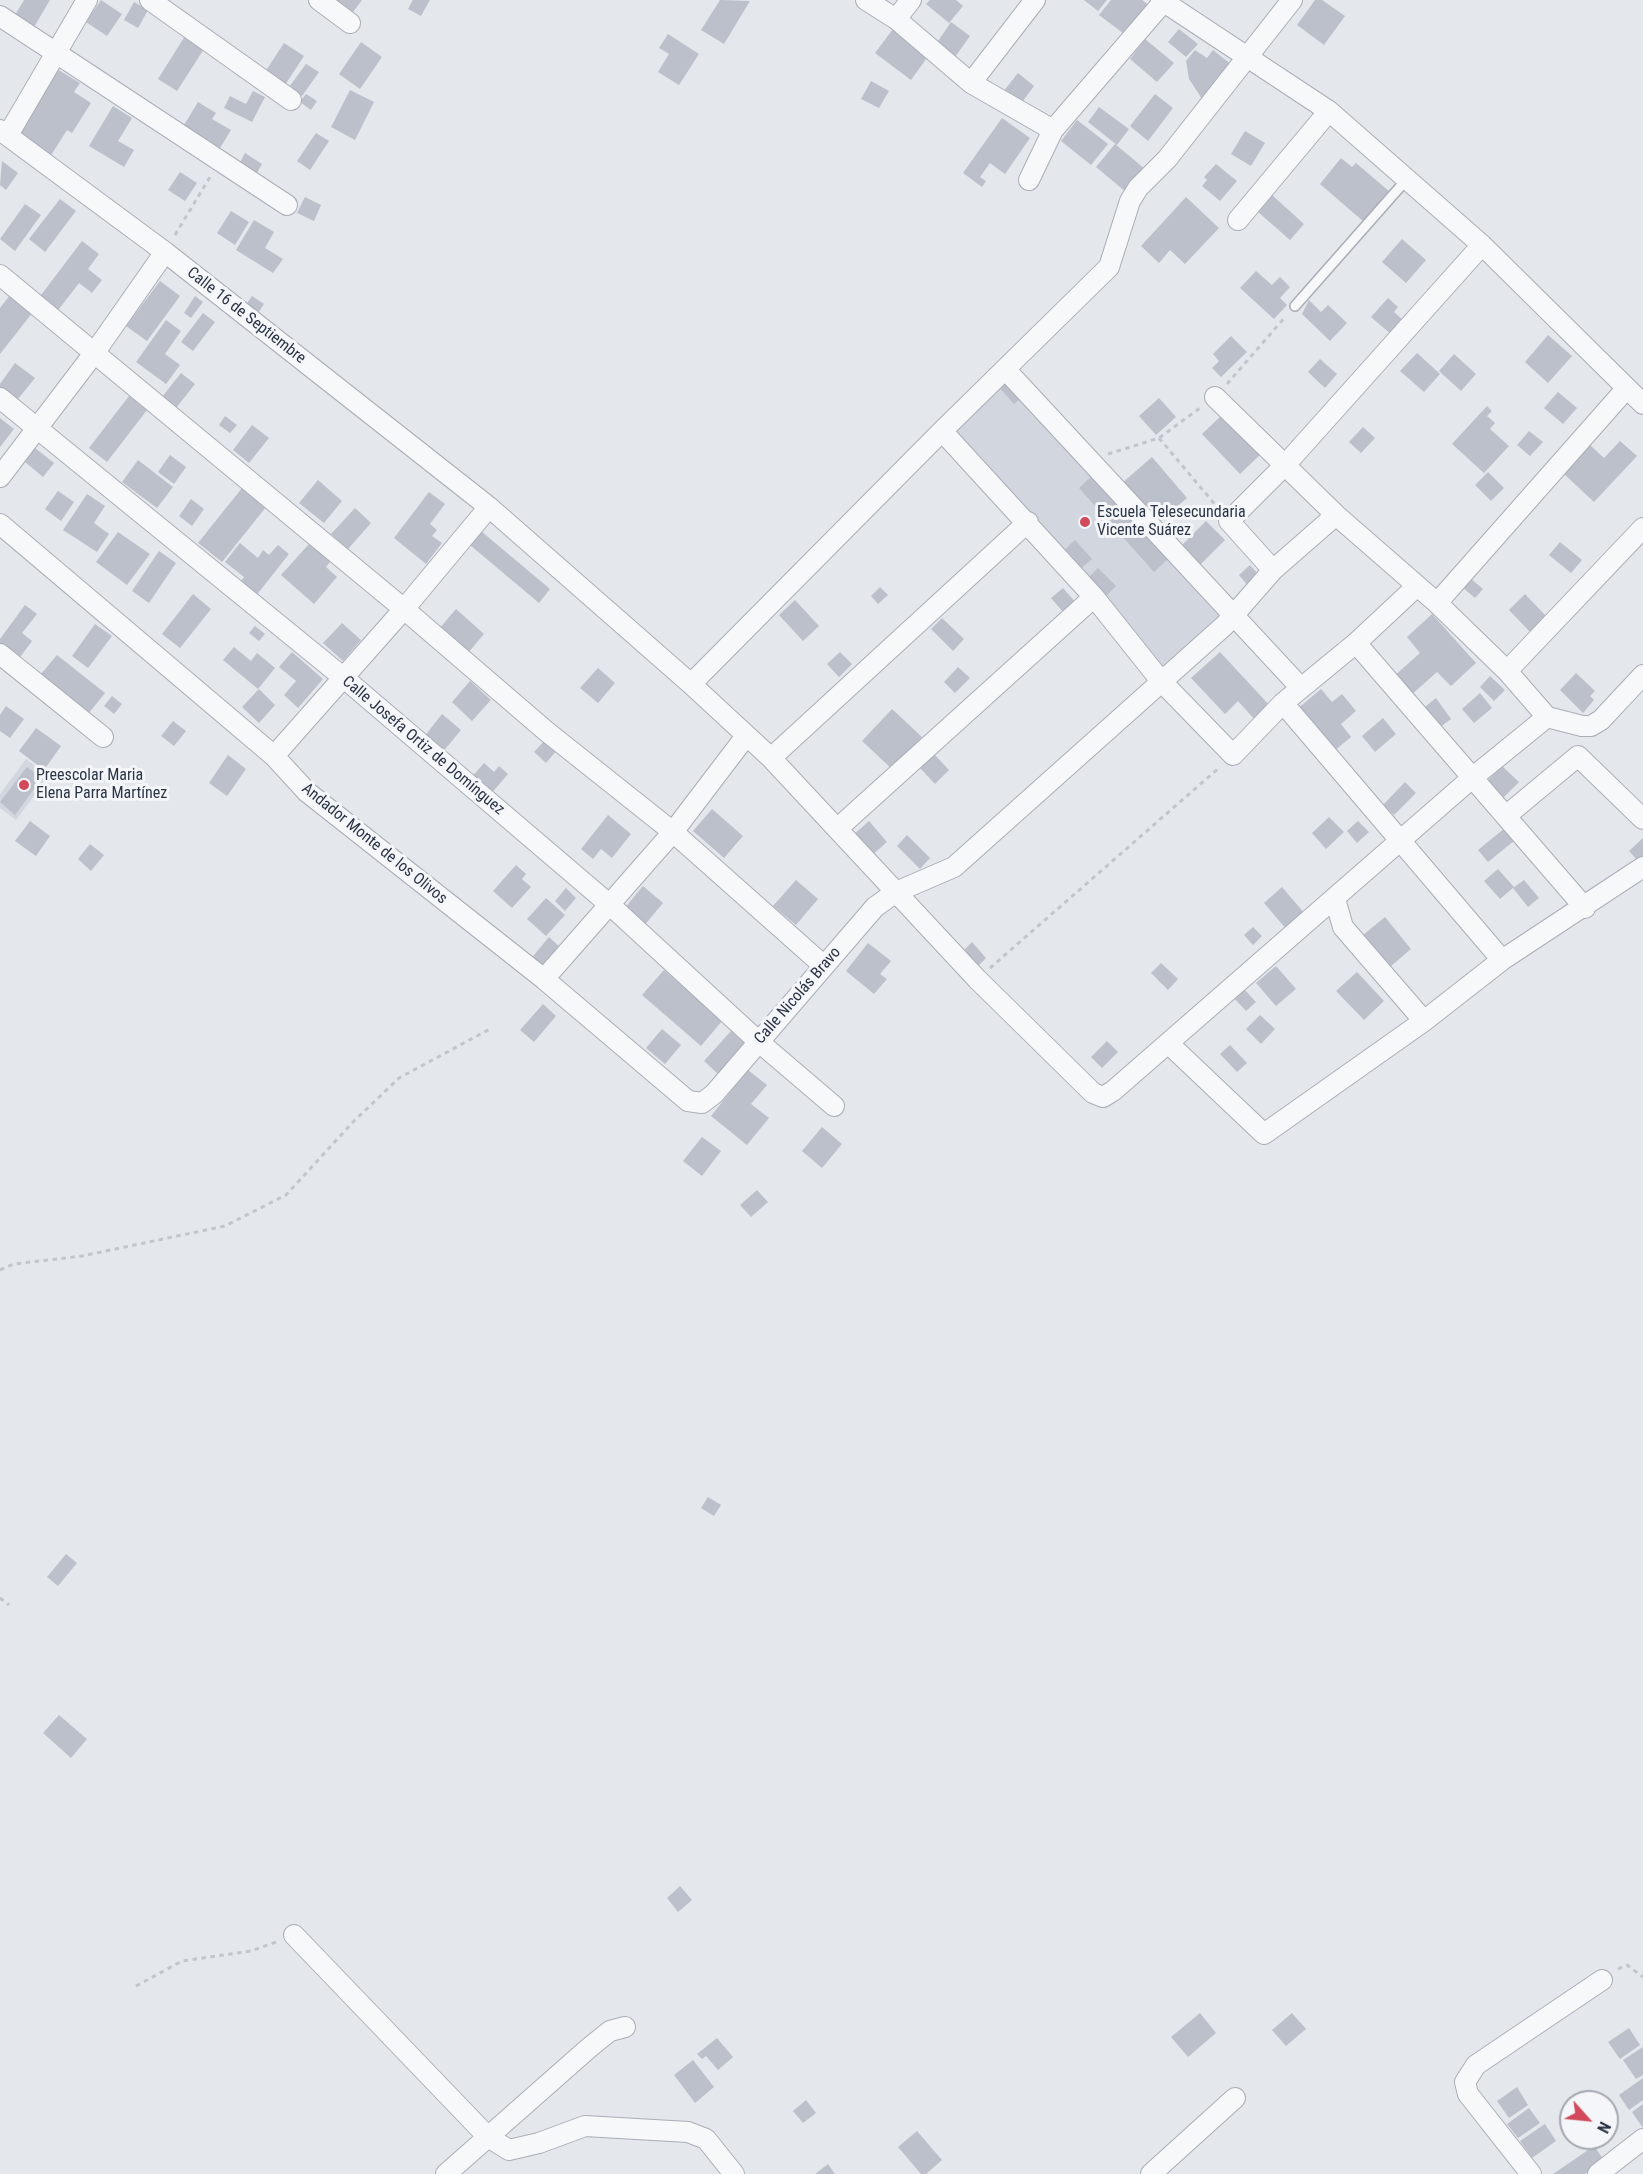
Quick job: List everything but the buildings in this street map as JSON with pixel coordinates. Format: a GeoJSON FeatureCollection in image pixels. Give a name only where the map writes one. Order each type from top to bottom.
{"type":"FeatureCollection","features":[{"type":"Feature","properties":{"kind":"street"},"geometry":{"type":"LineString","coordinates":[[4,132],[87,0]]}},
{"type":"Feature","properties":{"kind":"street"},"geometry":{"type":"LineString","coordinates":[[150,0],[291,100]]}},
{"type":"Feature","properties":{"kind":"street"},"geometry":{"type":"LineString","coordinates":[[320,0],[350,23]]}},
{"type":"Feature","properties":{"kind":"street"},"geometry":{"type":"LineString","coordinates":[[866,0],[896,19],[971,83],[1053,129]]}},
{"type":"Feature","properties":{"kind":"street"},"geometry":{"type":"LineString","coordinates":[[896,19],[911,0]]}},
{"type":"Feature","properties":{"kind":"street"},"geometry":{"type":"LineString","coordinates":[[971,83],[1035,0]]}},
{"type":"Feature","properties":{"kind":"street"},"geometry":{"type":"LineString","coordinates":[[691,684],[942,431],[1109,267],[1118,246],[1130,201],[1138,188],[1167,159],[1292,0]]}},
{"type":"Feature","properties":{"kind":"street"},"geometry":{"type":"LineString","coordinates":[[1029,180],[1053,129],[1163,1],[1329,111],[1482,245],[1643,404]]}},
{"type":"Feature","properties":{"kind":"street"},"geometry":{"type":"LineString","coordinates":[[0,16],[287,205]]}},
{"type":"Feature","properties":{"kind":"street"},"geometry":{"type":"LineString","coordinates":[[1238,220],[1329,111]]}},
{"type":"Feature","properties":{"kind":"street","name":"Calle 16 de Septiembre"},"geometry":{"type":"LineString","coordinates":[[4,132],[165,252],[489,507],[691,684],[771,758],[977,979],[1093,1093],[1103,1097],[1113,1091],[1168,1043]]}},
{"type":"Feature","properties":{"kind":"street"},"geometry":{"type":"LineString","coordinates":[[1274,570],[1229,521],[1286,464],[1482,245]]}},
{"type":"Feature","properties":{"kind":"street"},"geometry":{"type":"LineString","coordinates":[[0,477],[95,352],[165,252]]}},
{"type":"Feature","properties":{"kind":"street"},"geometry":{"type":"LineString","coordinates":[[0,274],[404,609],[546,731],[673,832],[824,966]]}},
{"type":"Feature","properties":{"kind":"street"},"geometry":{"type":"LineString","coordinates":[[1005,369],[1301,688]]}},
{"type":"Feature","properties":{"kind":"street"},"geometry":{"type":"LineString","coordinates":[[1437,603],[1626,389]]}},
{"type":"Feature","properties":{"kind":"street"},"geometry":{"type":"LineString","coordinates":[[1215,397],[1336,514],[1437,603],[1507,671],[1547,717],[1582,726],[1592,726],[1601,720],[1643,675]]}},
{"type":"Feature","properties":{"kind":"street","name":"Calle Josefa Ortiz de Domínguez"},"geometry":{"type":"LineString","coordinates":[[0,398],[344,678],[610,904],[759,1042],[834,1106]]}},
{"type":"Feature","properties":{"kind":"street"},"geometry":{"type":"LineString","coordinates":[[942,431],[1028,522],[1094,597],[1161,681],[1233,755],[1283,703],[1356,643],[1417,586]]}},
{"type":"Feature","properties":{"kind":"street"},"geometry":{"type":"LineString","coordinates":[[274,756],[404,609],[489,507]]}},
{"type":"Feature","properties":{"kind":"street","name":"Calle Nicolás Bravo"},"geometry":{"type":"LineString","coordinates":[[702,1103],[759,1042],[875,907],[896,892],[954,867],[1225,625],[1274,570],[1336,514]]}},
{"type":"Feature","properties":{"kind":"street"},"geometry":{"type":"LineString","coordinates":[[771,758],[1028,522]]}},
{"type":"Feature","properties":{"kind":"street","name":"Andador Monte de los Olivos"},"geometry":{"type":"LineString","coordinates":[[0,524],[274,756],[307,792],[544,979],[688,1101],[702,1103]]}},
{"type":"Feature","properties":{"kind":"street"},"geometry":{"type":"LineString","coordinates":[[1507,671],[1643,528]]}},
{"type":"Feature","properties":{"kind":"street"},"geometry":{"type":"LineString","coordinates":[[837,829],[1094,597]]}},
{"type":"Feature","properties":{"kind":"street"},"geometry":{"type":"LineString","coordinates":[[1356,643],[1585,908]]}},
{"type":"Feature","properties":{"kind":"street"},"geometry":{"type":"LineString","coordinates":[[0,654],[103,737]]}},
{"type":"Feature","properties":{"kind":"street"},"geometry":{"type":"LineString","coordinates":[[1283,703],[1502,960]]}},
{"type":"Feature","properties":{"kind":"street"},"geometry":{"type":"LineString","coordinates":[[1547,717],[1472,778],[1168,1043],[1264,1134],[1424,1022],[1502,960],[1585,908],[1643,867]]}},
{"type":"Feature","properties":{"kind":"street"},"geometry":{"type":"LineString","coordinates":[[544,979],[673,832],[746,736]]}},
{"type":"Feature","properties":{"kind":"street"},"geometry":{"type":"LineString","coordinates":[[1507,815],[1578,756],[1643,819]]}},
{"type":"Feature","properties":{"kind":"street"},"geometry":{"type":"LineString","coordinates":[[1335,899],[1343,927],[1424,1022]]}},
{"type":"Feature","properties":{"kind":"street"},"geometry":{"type":"LineString","coordinates":[[294,1935],[488,2137],[509,2150],[539,2144],[585,2126],[688,2132],[706,2139],[734,2174]]}},
{"type":"Feature","properties":{"kind":"street"},"geometry":{"type":"LineString","coordinates":[[1532,2174],[1468,2094],[1466,2082],[1476,2064],[1602,1980]]}},
{"type":"Feature","properties":{"kind":"street"},"geometry":{"type":"LineString","coordinates":[[446,2174],[610,2031],[625,2027]]}},
{"type":"Feature","properties":{"kind":"street"},"geometry":{"type":"LineString","coordinates":[[1151,2174],[1235,2098]]}},
{"type":"Feature","properties":{"kind":"street"},"geometry":{"type":"LineString","coordinates":[[1598,2174],[1643,2139]]}},
{"type":"Feature","properties":{"kind":"lane"},"geometry":{"type":"LineString","coordinates":[[1295,306],[1407,179]]}},
{"type":"Feature","properties":{"kind":"path"},"geometry":{"type":"LineString","coordinates":[[165,252],[219,162]]}},
{"type":"Feature","properties":{"kind":"path"},"geometry":{"type":"LineString","coordinates":[[1159,438],[1229,521]]}},
{"type":"Feature","properties":{"kind":"path"},"geometry":{"type":"LineString","coordinates":[[977,979],[1233,755]]}},
{"type":"Feature","properties":{"kind":"path"},"geometry":{"type":"LineString","coordinates":[[0,1270],[14,1264],[82,1256],[225,1226],[286,1196],[353,1122],[399,1078],[490,1029]]}},
{"type":"Feature","properties":{"kind":"path"},"geometry":{"type":"LineString","coordinates":[[0,1598],[9,1605]]}},
{"type":"Feature","properties":{"kind":"path"},"geometry":{"type":"LineString","coordinates":[[136,1986],[182,1961],[251,1951],[294,1935]]}},
{"type":"Feature","properties":{"kind":"path"},"geometry":{"type":"LineString","coordinates":[[1602,1980],[1628,1965],[1643,1977]]}},
{"type":"Feature","properties":{"kind":"shaded area","name":"Escuela Telesecundaria Vicente Suárez"},"geometry":{"type":"Polygon","coordinates":[[[1005,373],[1228,614],[1161,677],[948,430],[1005,373]]]}},
{"type":"Feature","properties":{"kind":"shaded area","name":"Preescolar Maria Elena Parra Martínez"},"geometry":{"type":"Polygon","coordinates":[[[26,759],[49,776],[16,820],[0,808],[0,794],[26,759]]]}},
{"type":"Feature","properties":{"kind":"place","name":"Escuela Telesecundaria Vicente Suárez"},"geometry":{"type":"Point","coordinates":[1085,522]}},
{"type":"Feature","properties":{"kind":"place","name":"Preescolar Maria Elena Parra Martínez"},"geometry":{"type":"Point","coordinates":[24,785]}}]}
